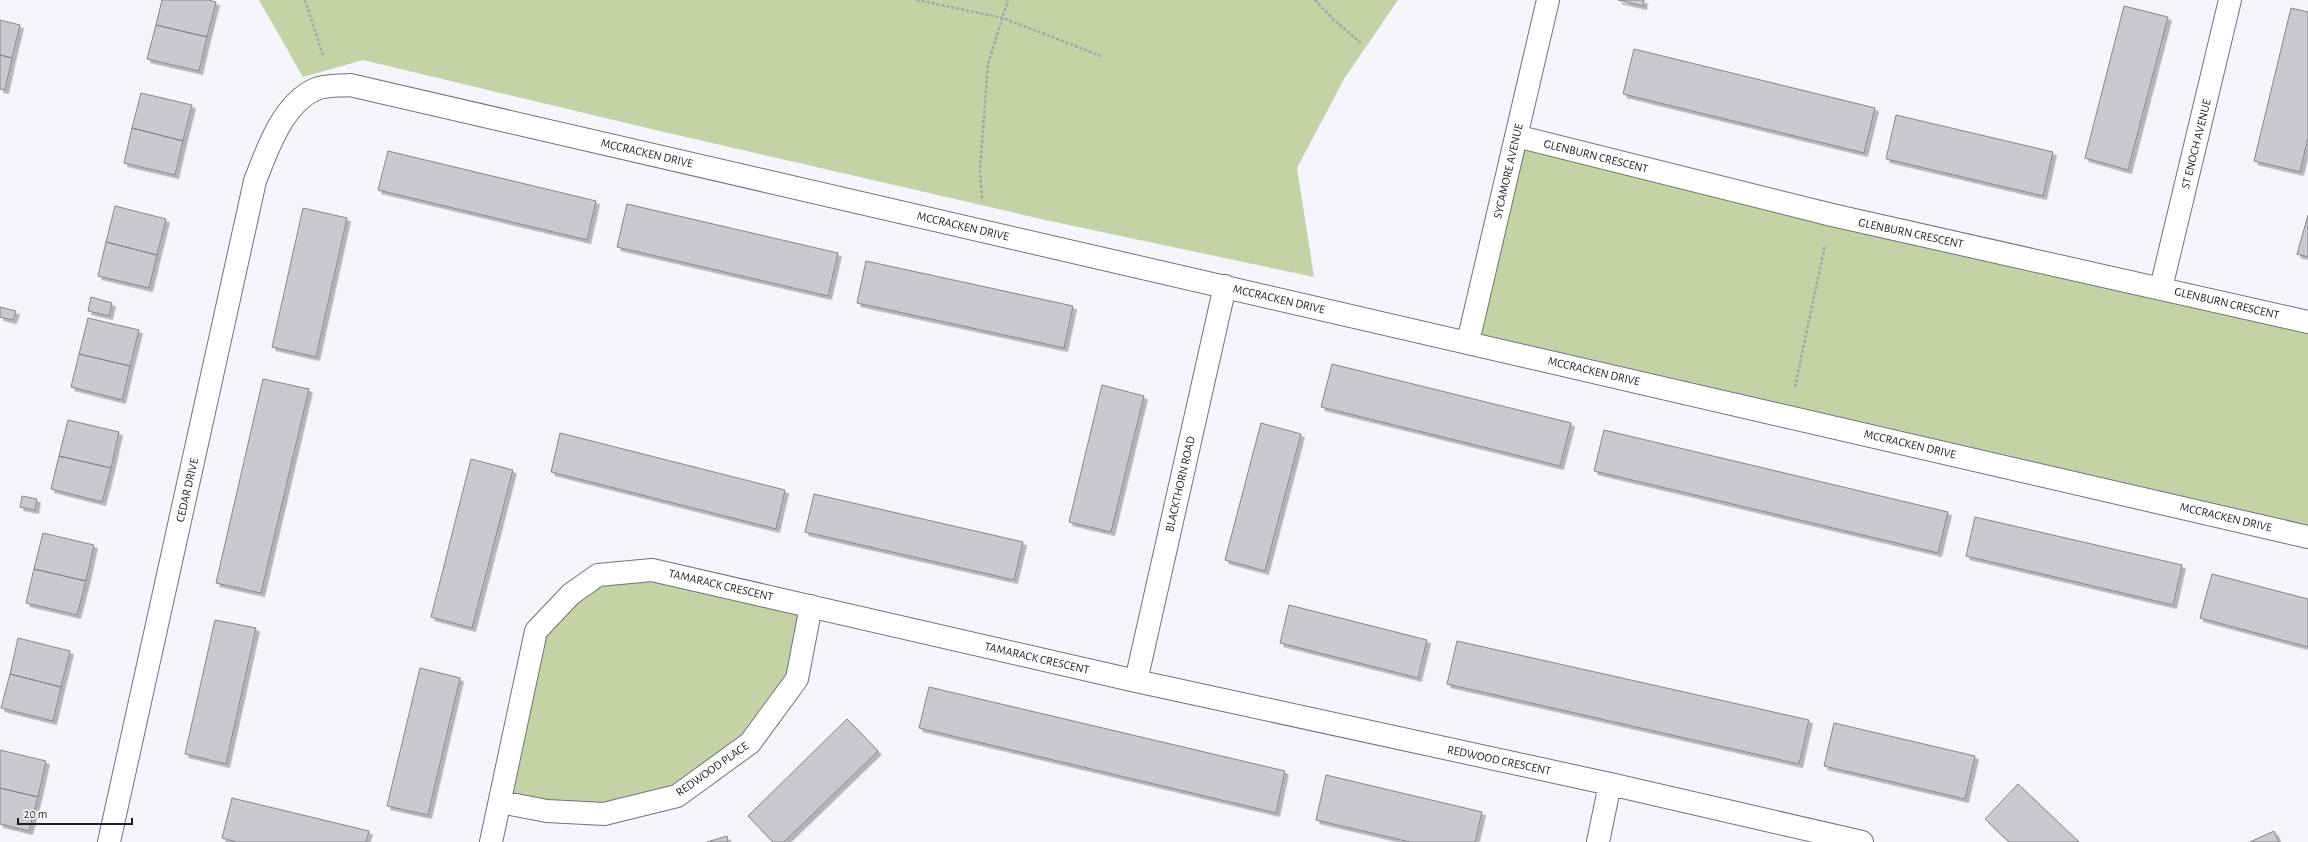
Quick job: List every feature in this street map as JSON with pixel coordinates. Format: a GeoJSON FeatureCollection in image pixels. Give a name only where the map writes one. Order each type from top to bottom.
{"type":"FeatureCollection","features":[{"type":"Feature","properties":{"kind":"street","name":"SYCAMORE AVENUE"},"geometry":{"type":"LineString","coordinates":[[1468,342],[1548,0]]}},
{"type":"Feature","properties":{"kind":"street","name":"ST ENOCH AVENUE"},"geometry":{"type":"LineString","coordinates":[[2161,288],[2230,0]]}},
{"type":"Feature","properties":{"kind":"street","name":"MCCRACKEN DRIVE"},"geometry":{"type":"LineString","coordinates":[[271,140],[295,103],[316,89],[350,85],[2308,536]]}},
{"type":"Feature","properties":{"kind":"street","name":"GLENBURN CRESCENT"},"geometry":{"type":"LineString","coordinates":[[1516,136],[1832,215],[2308,322]]}},
{"type":"Feature","properties":{"kind":"street","name":"CEDAR DRIVE"},"geometry":{"type":"LineString","coordinates":[[109,842],[255,181],[271,140]]}},
{"type":"Feature","properties":{"kind":"street","name":"BLACKTHORN ROAD"},"geometry":{"type":"LineString","coordinates":[[1136,681],[1225,286]]}},
{"type":"Feature","properties":{"kind":"street","name":"TAMARACK CRESCENT"},"geometry":{"type":"LineString","coordinates":[[491,842],[536,631],[571,594],[598,575],[652,570],[1136,681]]}},
{"type":"Feature","properties":{"kind":"street","name":"REDWOOD PLACE"},"geometry":{"type":"LineString","coordinates":[[500,802],[547,811],[604,814],[677,796],[750,743],[797,679],[812,606]]}},
{"type":"Feature","properties":{"kind":"street","name":"REDWOOD CRESCENT"},"geometry":{"type":"LineString","coordinates":[[1136,681],[1610,784],[1862,842]]}},
{"type":"Feature","properties":{"kind":"street"},"geometry":{"type":"LineString","coordinates":[[1598,842],[1610,784]]}},
{"type":"Feature","properties":{"kind":"path"},"geometry":{"type":"LineString","coordinates":[[305,0],[326,61],[330,88]]}},
{"type":"Feature","properties":{"kind":"path"},"geometry":{"type":"LineString","coordinates":[[917,0],[1003,18],[1101,56]]}},
{"type":"Feature","properties":{"kind":"path"},"geometry":{"type":"LineString","coordinates":[[985,231],[980,169],[988,64],[1008,0]]}},
{"type":"Feature","properties":{"kind":"path"},"geometry":{"type":"LineString","coordinates":[[1315,0],[1333,19],[1362,44]]}},
{"type":"Feature","properties":{"kind":"path"},"geometry":{"type":"LineString","coordinates":[[1789,416],[1832,215]]}},
{"type":"Feature","properties":{"kind":"green space"},"geometry":{"type":"Polygon","coordinates":[[[259,0],[1398,0],[1344,79],[1297,168],[1314,277],[1050,221],[647,128],[363,60],[303,77],[259,0]]]}},
{"type":"Feature","properties":{"kind":"green space"},"geometry":{"type":"Polygon","coordinates":[[[1516,136],[2308,322],[2308,537],[1468,342],[1516,136]]]}},
{"type":"Feature","properties":{"kind":"green space"},"geometry":{"type":"Polygon","coordinates":[[[652,570],[811,606],[797,679],[750,743],[677,796],[604,814],[500,802],[536,631],[571,594],[652,570]]]}},
{"type":"Feature","properties":{"kind":"building"},"geometry":{"type":"Polygon","coordinates":[[[162,0],[208,0],[216,2],[207,37],[156,25],[162,0]]]}},
{"type":"Feature","properties":{"kind":"building"},"geometry":{"type":"Polygon","coordinates":[[[1618,0],[1644,0],[1643,6],[1618,0]]]}},
{"type":"Feature","properties":{"kind":"building"},"geometry":{"type":"Polygon","coordinates":[[[2124,6],[2168,17],[2128,170],[2085,158],[2124,6]]]}},
{"type":"Feature","properties":{"kind":"building"},"geometry":{"type":"Polygon","coordinates":[[[2291,8],[2308,12],[2308,138],[2300,172],[2254,161],[2291,8]]]}},
{"type":"Feature","properties":{"kind":"building"},"geometry":{"type":"Polygon","coordinates":[[[0,20],[20,25],[12,58],[0,55],[0,20]]]}},
{"type":"Feature","properties":{"kind":"building"},"geometry":{"type":"Polygon","coordinates":[[[156,25],[207,37],[199,71],[147,59],[156,25]]]}},
{"type":"Feature","properties":{"kind":"building"},"geometry":{"type":"Polygon","coordinates":[[[1634,49],[1875,108],[1864,153],[1623,94],[1634,49]]]}},
{"type":"Feature","properties":{"kind":"building"},"geometry":{"type":"Polygon","coordinates":[[[0,55],[12,58],[5,90],[0,89],[0,55]]]}},
{"type":"Feature","properties":{"kind":"building"},"geometry":{"type":"Polygon","coordinates":[[[141,93],[192,105],[183,141],[132,128],[141,93]]]}},
{"type":"Feature","properties":{"kind":"building"},"geometry":{"type":"Polygon","coordinates":[[[1896,115],[2053,152],[2043,196],[1886,159],[1896,115]]]}},
{"type":"Feature","properties":{"kind":"building"},"geometry":{"type":"Polygon","coordinates":[[[132,128],[183,141],[175,175],[124,163],[132,128]]]}},
{"type":"Feature","properties":{"kind":"building"},"geometry":{"type":"Polygon","coordinates":[[[388,151],[596,201],[587,240],[378,190],[388,151]]]}},
{"type":"Feature","properties":{"kind":"building"},"geometry":{"type":"Polygon","coordinates":[[[627,204],[838,253],[828,296],[617,247],[627,204]]]}},
{"type":"Feature","properties":{"kind":"building"},"geometry":{"type":"Polygon","coordinates":[[[115,206],[166,219],[157,255],[106,242],[115,206]]]}},
{"type":"Feature","properties":{"kind":"building"},"geometry":{"type":"Polygon","coordinates":[[[303,208],[347,218],[316,357],[272,347],[303,208]]]}},
{"type":"Feature","properties":{"kind":"building"},"geometry":{"type":"Polygon","coordinates":[[[2308,215],[2308,257],[2297,254],[2308,215]]]}},
{"type":"Feature","properties":{"kind":"building"},"geometry":{"type":"Polygon","coordinates":[[[106,242],[157,255],[149,288],[98,276],[106,242]]]}},
{"type":"Feature","properties":{"kind":"building"},"geometry":{"type":"Polygon","coordinates":[[[866,261],[1073,306],[1064,348],[857,303],[866,261]]]}},
{"type":"Feature","properties":{"kind":"building"},"geometry":{"type":"Polygon","coordinates":[[[91,297],[112,303],[109,316],[88,311],[91,297]]]}},
{"type":"Feature","properties":{"kind":"building"},"geometry":{"type":"Polygon","coordinates":[[[0,307],[16,311],[13,320],[0,317],[0,307]]]}},
{"type":"Feature","properties":{"kind":"building"},"geometry":{"type":"Polygon","coordinates":[[[88,318],[139,330],[130,366],[79,354],[88,318]]]}},
{"type":"Feature","properties":{"kind":"building"},"geometry":{"type":"Polygon","coordinates":[[[79,354],[130,366],[122,400],[71,387],[79,354]]]}},
{"type":"Feature","properties":{"kind":"building"},"geometry":{"type":"Polygon","coordinates":[[[1332,364],[1571,423],[1560,466],[1321,407],[1332,364]]]}},
{"type":"Feature","properties":{"kind":"building"},"geometry":{"type":"Polygon","coordinates":[[[263,379],[309,389],[261,593],[216,583],[263,379]]]}},
{"type":"Feature","properties":{"kind":"building"},"geometry":{"type":"Polygon","coordinates":[[[1102,385],[1144,396],[1111,532],[1069,522],[1102,385]]]}},
{"type":"Feature","properties":{"kind":"building"},"geometry":{"type":"Polygon","coordinates":[[[68,420],[119,432],[111,468],[59,456],[68,420]]]}},
{"type":"Feature","properties":{"kind":"building"},"geometry":{"type":"Polygon","coordinates":[[[1261,423],[1301,434],[1265,571],[1225,560],[1261,423]]]}},
{"type":"Feature","properties":{"kind":"building"},"geometry":{"type":"Polygon","coordinates":[[[1604,430],[1948,512],[1938,553],[1594,471],[1604,430]]]}},
{"type":"Feature","properties":{"kind":"building"},"geometry":{"type":"Polygon","coordinates":[[[560,433],[785,490],[776,529],[551,472],[560,433]]]}},
{"type":"Feature","properties":{"kind":"building"},"geometry":{"type":"Polygon","coordinates":[[[59,456],[111,468],[102,502],[51,489],[59,456]]]}},
{"type":"Feature","properties":{"kind":"building"},"geometry":{"type":"Polygon","coordinates":[[[471,459],[513,470],[472,628],[431,617],[471,459]]]}},
{"type":"Feature","properties":{"kind":"building"},"geometry":{"type":"Polygon","coordinates":[[[814,494],[1023,542],[1014,580],[805,532],[814,494]]]}},
{"type":"Feature","properties":{"kind":"building"},"geometry":{"type":"Polygon","coordinates":[[[22,496],[37,499],[35,510],[20,507],[22,496]]]}},
{"type":"Feature","properties":{"kind":"building"},"geometry":{"type":"Polygon","coordinates":[[[1975,517],[2182,565],[2173,605],[1966,556],[1975,517]]]}},
{"type":"Feature","properties":{"kind":"building"},"geometry":{"type":"Polygon","coordinates":[[[43,533],[94,545],[86,581],[34,569],[43,533]]]}},
{"type":"Feature","properties":{"kind":"building"},"geometry":{"type":"Polygon","coordinates":[[[34,569],[86,581],[77,615],[26,603],[34,569]]]}},
{"type":"Feature","properties":{"kind":"building"},"geometry":{"type":"Polygon","coordinates":[[[2212,574],[2308,599],[2308,647],[2200,618],[2212,574]]]}},
{"type":"Feature","properties":{"kind":"building"},"geometry":{"type":"Polygon","coordinates":[[[1289,605],[1427,640],[1418,678],[1280,643],[1289,605]]]}},
{"type":"Feature","properties":{"kind":"building"},"geometry":{"type":"Polygon","coordinates":[[[215,620],[256,628],[226,764],[185,754],[215,620]]]}},
{"type":"Feature","properties":{"kind":"building"},"geometry":{"type":"Polygon","coordinates":[[[18,638],[70,651],[61,687],[10,674],[18,638]]]}},
{"type":"Feature","properties":{"kind":"building"},"geometry":{"type":"Polygon","coordinates":[[[1457,641],[1809,720],[1799,764],[1447,684],[1457,641]]]}},
{"type":"Feature","properties":{"kind":"building"},"geometry":{"type":"Polygon","coordinates":[[[420,668],[460,678],[428,815],[387,806],[420,668]]]}},
{"type":"Feature","properties":{"kind":"building"},"geometry":{"type":"Polygon","coordinates":[[[10,674],[61,687],[53,721],[1,708],[10,674]]]}},
{"type":"Feature","properties":{"kind":"building"},"geometry":{"type":"Polygon","coordinates":[[[929,687],[1285,771],[1276,813],[919,728],[929,687]]]}},
{"type":"Feature","properties":{"kind":"building"},"geometry":{"type":"Polygon","coordinates":[[[847,719],[878,751],[784,842],[773,842],[748,816],[847,719]]]}},
{"type":"Feature","properties":{"kind":"building"},"geometry":{"type":"Polygon","coordinates":[[[1834,723],[1975,756],[1965,799],[1824,766],[1834,723]]]}},
{"type":"Feature","properties":{"kind":"building"},"geometry":{"type":"Polygon","coordinates":[[[0,750],[46,761],[38,797],[0,788],[0,750]]]}},
{"type":"Feature","properties":{"kind":"building"},"geometry":{"type":"Polygon","coordinates":[[[1326,775],[1482,812],[1475,842],[1410,842],[1316,820],[1326,775]]]}},
{"type":"Feature","properties":{"kind":"building"},"geometry":{"type":"Polygon","coordinates":[[[2018,784],[2079,842],[2009,842],[1985,819],[2018,784]]]}},
{"type":"Feature","properties":{"kind":"building"},"geometry":{"type":"Polygon","coordinates":[[[0,788],[38,797],[29,831],[0,824],[0,788]]]}},
{"type":"Feature","properties":{"kind":"building"},"geometry":{"type":"Polygon","coordinates":[[[232,798],[369,831],[366,842],[237,842],[222,838],[232,798]]]}},
{"type":"Feature","properties":{"kind":"building"},"geometry":{"type":"Polygon","coordinates":[[[2274,831],[2279,842],[2250,842],[2274,831]]]}},
{"type":"Feature","properties":{"kind":"building"},"geometry":{"type":"Polygon","coordinates":[[[727,836],[728,842],[707,842],[727,836]]]}}]}
